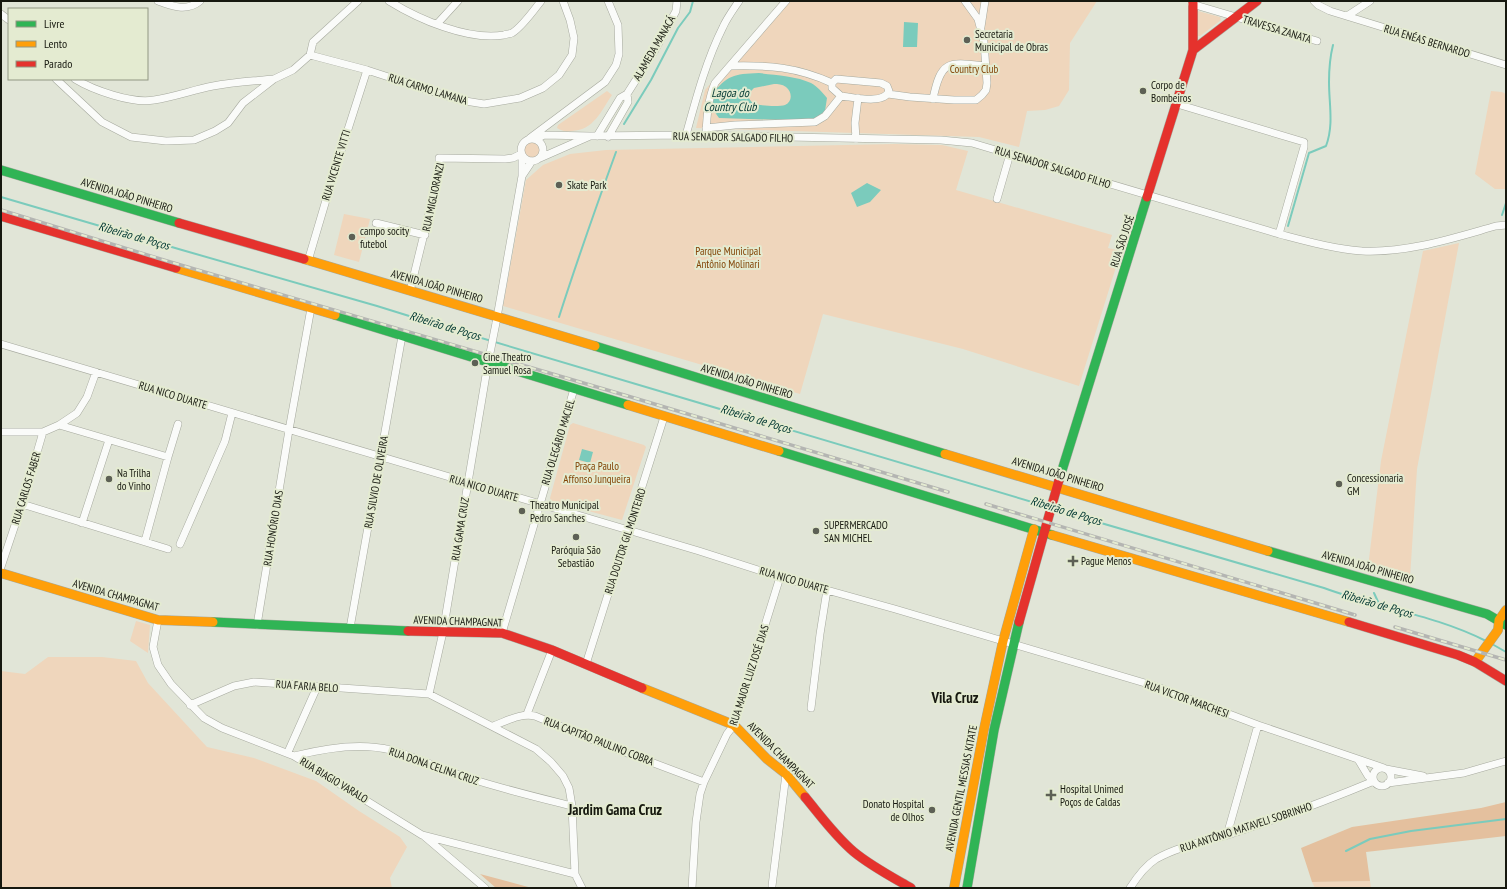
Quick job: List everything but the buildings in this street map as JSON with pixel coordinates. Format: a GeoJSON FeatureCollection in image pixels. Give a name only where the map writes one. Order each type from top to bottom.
{"type":"FeatureCollection","features":[{"type":"Feature","properties":{"kind":"main road"},"geometry":{"type":"LineString","coordinates":[[1193,50],[1257,1]]}},
{"type":"Feature","properties":{"kind":"main road","name":"RUA SÃO JOSÉ"},"geometry":{"type":"LineString","coordinates":[[1039,531],[1046,522],[1056,491],[1193,50],[1193,2]]}},
{"type":"Feature","properties":{"kind":"main road","name":"AVENIDA JOÃO PINHEIRO"},"geometry":{"type":"LineString","coordinates":[[1,170],[497,316],[873,432],[1056,491],[1487,614],[1503,622]]}},
{"type":"Feature","properties":{"kind":"main road"},"geometry":{"type":"LineString","coordinates":[[1,216],[311,308],[1039,531],[1297,606],[1464,657],[1475,662],[1506,682]]}},
{"type":"Feature","properties":{"kind":"main road","name":"AVENIDA GENTIL MESSIAS KITATE"},"geometry":{"type":"LineString","coordinates":[[954,888],[984,728],[1003,641],[1039,531]]}},
{"type":"Feature","properties":{"kind":"main road","name":"AVENIDA GENTIL MESSIAS KITATE"},"geometry":{"type":"LineString","coordinates":[[966,888],[980,816],[994,730],[1039,531]]}},
{"type":"Feature","properties":{"kind":"main road","name":"AVENIDA CHAMPAGNAT"},"geometry":{"type":"LineString","coordinates":[[1,573],[158,620],[257,625],[502,633],[552,650],[734,725],[767,759],[786,774],[838,837],[854,852],[877,868],[911,888]]}},
{"type":"Feature","properties":{"kind":"main road"},"geometry":{"type":"LineString","coordinates":[[1475,662],[1503,622]]}},
{"type":"Feature","properties":{"kind":"main road"},"geometry":{"type":"LineString","coordinates":[[984,728],[994,730]]}},
{"type":"Feature","properties":{"kind":"main road"},"geometry":{"type":"LineString","coordinates":[[969,813],[980,816]]}},
{"type":"Feature","properties":{"kind":"street"},"geometry":{"type":"LineString","coordinates":[[158,1],[180,7],[191,7],[200,1]]}},
{"type":"Feature","properties":{"kind":"street"},"geometry":{"type":"LineString","coordinates":[[57,80],[102,122],[131,137],[166,141],[194,140],[215,131],[228,123],[243,103],[274,79],[293,70],[310,55],[313,42],[358,1]]}},
{"type":"Feature","properties":{"kind":"street"},"geometry":{"type":"LineString","coordinates":[[389,1],[407,12],[459,32],[494,37],[512,33],[530,16],[541,1]]}},
{"type":"Feature","properties":{"kind":"street"},"geometry":{"type":"LineString","coordinates":[[437,24],[458,1]]}},
{"type":"Feature","properties":{"kind":"street","name":"RUA CARMO LAMANA"},"geometry":{"type":"LineString","coordinates":[[310,55],[367,70],[459,100],[484,104],[520,98],[544,88],[559,75],[572,55],[574,38],[570,20],[563,1]]}},
{"type":"Feature","properties":{"kind":"street"},"geometry":{"type":"LineString","coordinates":[[522,176],[522,155],[520,151],[524,141],[534,139],[605,82],[616,65],[618,54],[618,25],[608,1]]}},
{"type":"Feature","properties":{"kind":"street","name":"ALAMEDA MANACÁ"},"geometry":{"type":"LineString","coordinates":[[593,136],[620,98],[627,94],[655,50],[676,11],[678,1]]}},
{"type":"Feature","properties":{"kind":"street"},"geometry":{"type":"LineString","coordinates":[[686,135],[701,82],[710,57],[723,27],[739,1]]}},
{"type":"Feature","properties":{"kind":"street"},"geometry":{"type":"LineString","coordinates":[[705,136],[707,110],[715,83],[786,1]]}},
{"type":"Feature","properties":{"kind":"street"},"geometry":{"type":"LineString","coordinates":[[888,94],[933,99],[976,100],[982,95],[987,87],[984,42],[978,19],[965,1]]}},
{"type":"Feature","properties":{"kind":"street"},"geometry":{"type":"LineString","coordinates":[[981,27],[986,1]]}},
{"type":"Feature","properties":{"kind":"street","name":"RUA ENÉAS BERNARDO"},"geometry":{"type":"LineString","coordinates":[[1314,1],[1318,5],[1330,11],[1506,65]]}},
{"type":"Feature","properties":{"kind":"street"},"geometry":{"type":"LineString","coordinates":[[1347,16],[1370,1]]}},
{"type":"Feature","properties":{"kind":"street","name":"TRAVESSA ZANATA"},"geometry":{"type":"LineString","coordinates":[[1193,2],[1317,41]]}},
{"type":"Feature","properties":{"kind":"street"},"geometry":{"type":"LineString","coordinates":[[933,99],[940,72],[947,65],[961,64],[986,66]]}},
{"type":"Feature","properties":{"kind":"street"},"geometry":{"type":"LineString","coordinates":[[730,66],[756,65],[786,68],[815,75],[832,83]]}},
{"type":"Feature","properties":{"kind":"street","name":"RUA VICENTE VITTI"},"geometry":{"type":"LineString","coordinates":[[308,261],[367,70]]}},
{"type":"Feature","properties":{"kind":"street"},"geometry":{"type":"LineString","coordinates":[[77,80],[116,96],[153,101],[214,85],[274,79]]}},
{"type":"Feature","properties":{"kind":"street"},"geometry":{"type":"LineString","coordinates":[[838,79],[881,83],[888,88],[889,91],[884,98],[879,99],[841,96],[832,88],[832,83],[834,80],[838,79]]}},
{"type":"Feature","properties":{"kind":"street","name":"ALAMEDA MANACÁ"},"geometry":{"type":"LineString","coordinates":[[608,137],[628,102],[627,94]]}},
{"type":"Feature","properties":{"kind":"street"},"geometry":{"type":"LineString","coordinates":[[706,128],[735,125],[815,122],[825,116],[841,96]]}},
{"type":"Feature","properties":{"kind":"street"},"geometry":{"type":"LineString","coordinates":[[856,139],[855,123],[858,98]]}},
{"type":"Feature","properties":{"kind":"street"},"geometry":{"type":"LineString","coordinates":[[1177,104],[1303,142],[1304,147],[1279,234]]}},
{"type":"Feature","properties":{"kind":"street","name":"RUA SENADOR SALGADO FILHO"},"geometry":{"type":"LineString","coordinates":[[534,139],[544,135],[608,137],[686,135],[940,140],[972,143],[1279,234],[1319,244],[1362,251],[1391,250],[1424,246],[1496,226],[1506,225]]}},
{"type":"Feature","properties":{"kind":"street"},"geometry":{"type":"LineString","coordinates":[[522,155],[528,161],[532,161],[593,136]]}},
{"type":"Feature","properties":{"kind":"street"},"geometry":{"type":"LineString","coordinates":[[534,139],[542,144],[543,152],[540,158]]}},
{"type":"Feature","properties":{"kind":"street"},"geometry":{"type":"LineString","coordinates":[[997,199],[1010,154]]}},
{"type":"Feature","properties":{"kind":"street","name":"RUA MIGLIORANZI"},"geometry":{"type":"LineString","coordinates":[[410,291],[425,236],[439,173],[439,158],[513,158],[522,155]]}},
{"type":"Feature","properties":{"kind":"street"},"geometry":{"type":"LineString","coordinates":[[522,176],[532,161]]}},
{"type":"Feature","properties":{"kind":"street","name":"RUA GAMA CRUZ"},"geometry":{"type":"LineString","coordinates":[[429,694],[443,632],[490,349],[522,176]]}},
{"type":"Feature","properties":{"kind":"street"},"geometry":{"type":"LineString","coordinates":[[376,223],[425,236]]}},
{"type":"Feature","properties":{"kind":"street","name":"RUA HONÓRIO DIAS"},"geometry":{"type":"LineString","coordinates":[[257,625],[289,430],[311,308]]}},
{"type":"Feature","properties":{"kind":"street","name":"RUA SILVIO DE OLIVEIRA"},"geometry":{"type":"LineString","coordinates":[[350,628],[402,336]]}},
{"type":"Feature","properties":{"kind":"street","name":"RUA NICO DUARTE"},"geometry":{"type":"LineString","coordinates":[[1,344],[780,577],[1013,644]]}},
{"type":"Feature","properties":{"kind":"street"},"geometry":{"type":"LineString","coordinates":[[1,432],[43,432],[59,425],[77,413],[87,397],[96,372]]}},
{"type":"Feature","properties":{"kind":"street","name":"RUA OLEGÁRIO MACIEL"},"geometry":{"type":"LineString","coordinates":[[502,633],[574,389]]}},
{"type":"Feature","properties":{"kind":"street"},"geometry":{"type":"LineString","coordinates":[[180,544],[225,441],[232,413]]}},
{"type":"Feature","properties":{"kind":"street","name":"RUA DOUTOR GIL MONTEIRO"},"geometry":{"type":"LineString","coordinates":[[586,664],[664,417]]}},
{"type":"Feature","properties":{"kind":"street"},"geometry":{"type":"LineString","coordinates":[[144,541],[178,424]]}},
{"type":"Feature","properties":{"kind":"street"},"geometry":{"type":"LineString","coordinates":[[59,425],[168,457]]}},
{"type":"Feature","properties":{"kind":"street","name":"RUA CARLOS FABER"},"geometry":{"type":"LineString","coordinates":[[1,567],[22,504],[43,432]]}},
{"type":"Feature","properties":{"kind":"street"},"geometry":{"type":"LineString","coordinates":[[82,523],[110,440]]}},
{"type":"Feature","properties":{"kind":"street"},"geometry":{"type":"LineString","coordinates":[[22,504],[168,549]]}},
{"type":"Feature","properties":{"kind":"street","name":"RUA MAJOR LUIZ JOSÉ DIAS"},"geometry":{"type":"LineString","coordinates":[[692,888],[696,822],[700,794],[704,782],[727,734],[734,725],[780,577]]}},
{"type":"Feature","properties":{"kind":"street"},"geometry":{"type":"LineString","coordinates":[[812,708],[820,634],[827,590]]}},
{"type":"Feature","properties":{"kind":"street","name":"RUA BIAGIO VARALO"},"geometry":{"type":"LineString","coordinates":[[158,620],[153,647],[158,665],[171,684],[204,718],[222,728],[291,754],[422,835],[575,874]]}},
{"type":"Feature","properties":{"kind":"street","name":"RUA VICTOR MARCHESI"},"geometry":{"type":"LineString","coordinates":[[1013,644],[1155,686],[1258,725],[1384,769],[1429,777]]}},
{"type":"Feature","properties":{"kind":"street"},"geometry":{"type":"LineString","coordinates":[[493,726],[527,714],[552,650]]}},
{"type":"Feature","properties":{"kind":"street","name":"RUA FARIA BELO"},"geometry":{"type":"LineString","coordinates":[[190,705],[234,686],[254,682],[429,694]]}},
{"type":"Feature","properties":{"kind":"street"},"geometry":{"type":"LineString","coordinates":[[291,754],[317,687]]}},
{"type":"Feature","properties":{"kind":"street"},"geometry":{"type":"LineString","coordinates":[[429,694],[536,749],[551,762],[563,776],[569,788],[572,806],[575,874],[582,888]]}},
{"type":"Feature","properties":{"kind":"street","name":"RUA CAPITÃO PAULINO COBRA"},"geometry":{"type":"LineString","coordinates":[[527,714],[704,782]]}},
{"type":"Feature","properties":{"kind":"street"},"geometry":{"type":"LineString","coordinates":[[1228,835],[1258,725]]}},
{"type":"Feature","properties":{"kind":"street","name":"RUA DONA CELINA CRUZ"},"geometry":{"type":"LineString","coordinates":[[291,754],[343,748],[370,747],[390,750],[475,780],[572,806]]}},
{"type":"Feature","properties":{"kind":"street"},"geometry":{"type":"LineString","coordinates":[[1359,760],[1366,773],[1380,786],[1388,783],[1464,773],[1506,761]]}},
{"type":"Feature","properties":{"kind":"street"},"geometry":{"type":"LineString","coordinates":[[1374,781],[1373,775],[1375,771],[1384,769],[1389,772],[1391,776],[1388,783]]}},
{"type":"Feature","properties":{"kind":"street"},"geometry":{"type":"LineString","coordinates":[[1362,786],[1366,778],[1366,773]]}},
{"type":"Feature","properties":{"kind":"street"},"geometry":{"type":"LineString","coordinates":[[772,886],[786,774]]}},
{"type":"Feature","properties":{"kind":"street","name":"RUA ANTÔNIO MATAVELI SOBRINHO"},"geometry":{"type":"LineString","coordinates":[[1130,888],[1149,864],[1166,854],[1186,846],[1228,835],[1321,803],[1374,781]]}},
{"type":"Feature","properties":{"kind":"street"},"geometry":{"type":"LineString","coordinates":[[422,835],[485,888]]}},
{"type":"Feature","properties":{"kind":"green space","name":"Country Club"},"geometry":{"type":"Polygon","coordinates":[[[781,1],[1097,1],[1070,43],[1069,90],[1059,106],[1045,110],[1027,111],[1019,147],[979,137],[696,128],[705,90],[781,1]]]}},
{"type":"Feature","properties":{"kind":"green space"},"geometry":{"type":"Polygon","coordinates":[[[1198,11],[1220,17],[1221,20],[1200,36],[1198,36],[1198,11]]]}},
{"type":"Feature","properties":{"kind":"green space"},"geometry":{"type":"Polygon","coordinates":[[[607,91],[612,95],[596,119],[586,127],[580,130],[572,131],[564,131],[557,128],[558,125],[607,91]]]}},
{"type":"Feature","properties":{"kind":"green space"},"geometry":{"type":"Polygon","coordinates":[[[1491,91],[1506,94],[1506,189],[1495,189],[1475,174],[1491,91]]]}},
{"type":"Feature","properties":{"kind":"green space"},"geometry":{"type":"Polygon","coordinates":[[[532,142],[539,147],[540,150],[535,157],[532,158],[525,153],[524,150],[529,143],[532,142]]]}},
{"type":"Feature","properties":{"kind":"green space","name":"Parque Municipal Antônio Molinari"},"geometry":{"type":"Polygon","coordinates":[[[894,144],[942,145],[968,151],[956,190],[1112,235],[1108,248],[1121,251],[1079,386],[963,349],[823,314],[800,394],[503,306],[526,180],[543,165],[570,154],[606,150],[894,144]]]}},
{"type":"Feature","properties":{"kind":"green space","name":"campo socity futebol"},"geometry":{"type":"Polygon","coordinates":[[[344,214],[370,219],[359,262],[334,255],[344,214]]]}},
{"type":"Feature","properties":{"kind":"green space"},"geometry":{"type":"Polygon","coordinates":[[[1459,243],[1417,469],[1410,578],[1368,567],[1381,461],[1423,251],[1459,243]]]}},
{"type":"Feature","properties":{"kind":"green space","name":"Praça Paulo Affonso Junqueira"},"geometry":{"type":"Polygon","coordinates":[[[573,423],[644,445],[646,447],[622,520],[551,501],[550,498],[570,425],[573,423]]]}},
{"type":"Feature","properties":{"kind":"green space"},"geometry":{"type":"Polygon","coordinates":[[[136,621],[150,625],[148,653],[130,641],[136,621]]]}},
{"type":"Feature","properties":{"kind":"green space"},"geometry":{"type":"Polygon","coordinates":[[[48,657],[102,657],[136,661],[148,683],[207,747],[254,758],[316,781],[400,837],[407,847],[390,878],[392,888],[1,888],[1,671],[25,674],[48,657]]]}},
{"type":"Feature","properties":{"kind":"green space"},"geometry":{"type":"Polygon","coordinates":[[[1370,881],[1371,888],[1315,888],[1312,882],[1370,881]]]}},
{"type":"Feature","properties":{"kind":"shaded area"},"geometry":{"type":"Polygon","coordinates":[[[1506,802],[1506,836],[1366,852],[1370,881],[1312,882],[1301,848],[1352,827],[1481,808],[1506,802]]]}},
{"type":"Feature","properties":{"kind":"shaded area"},"geometry":{"type":"Polygon","coordinates":[[[480,874],[532,888],[496,888],[480,874]]]}},
{"type":"Feature","properties":{"kind":"water"},"geometry":{"type":"Polygon","coordinates":[[[904,22],[918,23],[917,47],[903,47],[904,22]]]}},
{"type":"Feature","properties":{"kind":"water","name":"Lagoa do Country Club"},"geometry":{"type":"Polygon","coordinates":[[[750,73],[785,76],[811,83],[827,98],[825,111],[813,121],[719,118],[714,111],[711,95],[722,83],[732,77],[750,73]],[[780,84],[754,88],[747,95],[753,103],[756,104],[774,106],[785,105],[790,99],[790,91],[780,84]]]}},
{"type":"Feature","properties":{"kind":"water"},"geometry":{"type":"Polygon","coordinates":[[[867,183],[881,190],[870,202],[857,207],[851,193],[867,183]]]}},
{"type":"Feature","properties":{"kind":"water"},"geometry":{"type":"Polygon","coordinates":[[[582,449],[593,452],[590,463],[579,460],[582,449]]]}},
{"type":"Feature","properties":{"kind":"waterway"},"geometry":{"type":"LineString","coordinates":[[624,124],[651,80],[678,28],[690,12],[693,1]]}},
{"type":"Feature","properties":{"kind":"waterway"},"geometry":{"type":"LineString","coordinates":[[1288,226],[1309,153],[1326,146],[1330,130],[1329,72],[1333,45]]}},
{"type":"Feature","properties":{"kind":"waterway"},"geometry":{"type":"LineString","coordinates":[[559,317],[616,152]]}},
{"type":"Feature","properties":{"kind":"waterway","name":"Ribeirão de Poços"},"geometry":{"type":"LineString","coordinates":[[1,197],[377,306],[1049,507]]}},
{"type":"Feature","properties":{"kind":"waterway"},"geometry":{"type":"LineString","coordinates":[[1502,215],[1506,203]]}},
{"type":"Feature","properties":{"kind":"waterway","name":"Ribeirão de Poços"},"geometry":{"type":"LineString","coordinates":[[1053,509],[1427,618],[1467,632],[1486,641]]}},
{"type":"Feature","properties":{"kind":"waterway"},"geometry":{"type":"LineString","coordinates":[[1374,593],[1380,606]]}},
{"type":"Feature","properties":{"kind":"waterway","name":"Ribeirão de Poços"},"geometry":{"type":"LineString","coordinates":[[1492,644],[1506,652]]}},
{"type":"Feature","properties":{"kind":"waterway"},"geometry":{"type":"LineString","coordinates":[[1346,851],[1370,839],[1411,831],[1506,819]]}},
{"type":"Feature","properties":{"kind":"railway"},"geometry":{"type":"LineString","coordinates":[[1,210],[167,261],[948,492]]}},
{"type":"Feature","properties":{"kind":"railway"},"geometry":{"type":"LineString","coordinates":[[986,504],[1355,615]]}},
{"type":"Feature","properties":{"kind":"railway"},"geometry":{"type":"LineString","coordinates":[[1395,627],[1506,660]]}},
{"type":"Feature","properties":{"kind":"traffic: fast"},"geometry":{"type":"LineString","coordinates":[[1,170],[179,223]]}},
{"type":"Feature","properties":{"kind":"traffic: fast"},"geometry":{"type":"LineString","coordinates":[[1059,480],[1147,197]]}},
{"type":"Feature","properties":{"kind":"traffic: fast"},"geometry":{"type":"LineString","coordinates":[[335,315],[628,405]]}},
{"type":"Feature","properties":{"kind":"traffic: fast"},"geometry":{"type":"LineString","coordinates":[[595,346],[945,454]]}},
{"type":"Feature","properties":{"kind":"traffic: fast"},"geometry":{"type":"LineString","coordinates":[[779,451],[1052,535]]}},
{"type":"Feature","properties":{"kind":"traffic: fast"},"geometry":{"type":"LineString","coordinates":[[1268,551],[1487,614],[1506,625]]}},
{"type":"Feature","properties":{"kind":"traffic: fast"},"geometry":{"type":"LineString","coordinates":[[213,622],[408,631]]}},
{"type":"Feature","properties":{"kind":"traffic: fast"},"geometry":{"type":"LineString","coordinates":[[967,888],[994,730],[1019,622]]}},
{"type":"Feature","properties":{"kind":"traffic: slow"},"geometry":{"type":"LineString","coordinates":[[304,259],[595,346]]}},
{"type":"Feature","properties":{"kind":"traffic: slow"},"geometry":{"type":"LineString","coordinates":[[176,268],[335,315]]}},
{"type":"Feature","properties":{"kind":"traffic: slow"},"geometry":{"type":"LineString","coordinates":[[628,405],[779,451]]}},
{"type":"Feature","properties":{"kind":"traffic: slow"},"geometry":{"type":"LineString","coordinates":[[945,454],[1268,551]]}},
{"type":"Feature","properties":{"kind":"traffic: slow"},"geometry":{"type":"LineString","coordinates":[[954,888],[984,729],[1003,641],[1034,529]]}},
{"type":"Feature","properties":{"kind":"traffic: slow"},"geometry":{"type":"LineString","coordinates":[[1052,535],[1349,622]]}},
{"type":"Feature","properties":{"kind":"traffic: slow"},"geometry":{"type":"LineString","coordinates":[[1,573],[158,620],[213,622]]}},
{"type":"Feature","properties":{"kind":"traffic: slow"},"geometry":{"type":"LineString","coordinates":[[1475,662],[1498,630],[1499,620],[1506,610]]}},
{"type":"Feature","properties":{"kind":"traffic: slow"},"geometry":{"type":"LineString","coordinates":[[642,688],[734,725],[767,759],[786,774],[805,797]]}},
{"type":"Feature","properties":{"kind":"traffic: jam"},"geometry":{"type":"LineString","coordinates":[[1147,197],[1193,50],[1193,1]]}},
{"type":"Feature","properties":{"kind":"traffic: jam"},"geometry":{"type":"LineString","coordinates":[[1193,50],[1257,1]]}},
{"type":"Feature","properties":{"kind":"traffic: jam"},"geometry":{"type":"LineString","coordinates":[[1,216],[176,268]]}},
{"type":"Feature","properties":{"kind":"traffic: jam"},"geometry":{"type":"LineString","coordinates":[[179,223],[304,259]]}},
{"type":"Feature","properties":{"kind":"traffic: jam"},"geometry":{"type":"LineString","coordinates":[[1019,622],[1059,480]]}},
{"type":"Feature","properties":{"kind":"traffic: jam"},"geometry":{"type":"LineString","coordinates":[[1349,622],[1458,655],[1475,662],[1506,681]]}},
{"type":"Feature","properties":{"kind":"traffic: jam"},"geometry":{"type":"LineString","coordinates":[[408,631],[502,633],[552,650],[642,688]]}},
{"type":"Feature","properties":{"kind":"traffic: jam"},"geometry":{"type":"LineString","coordinates":[[805,797],[847,846],[874,867],[911,888]]}},
{"type":"Feature","properties":{"kind":"place","name":"Secretaria Municipal de Obras"},"geometry":{"type":"Point","coordinates":[967,40]}},
{"type":"Feature","properties":{"kind":"place","name":"Corpo de Bombeiros"},"geometry":{"type":"Point","coordinates":[1143,91]}},
{"type":"Feature","properties":{"kind":"place","name":"Skate Park"},"geometry":{"type":"Point","coordinates":[559,185]}},
{"type":"Feature","properties":{"kind":"place","name":"campo socity futebol"},"geometry":{"type":"Point","coordinates":[352,237]}},
{"type":"Feature","properties":{"kind":"place","name":"Cine Theatro Samuel Rosa"},"geometry":{"type":"Point","coordinates":[475,363]}},
{"type":"Feature","properties":{"kind":"place","name":"Na Trilha do Vinho"},"geometry":{"type":"Point","coordinates":[109,479]}},
{"type":"Feature","properties":{"kind":"place","name":"Concessionaria GM"},"geometry":{"type":"Point","coordinates":[1339,484]}},
{"type":"Feature","properties":{"kind":"place","name":"Theatro Municipal Pedro Sanches"},"geometry":{"type":"Point","coordinates":[522,511]}},
{"type":"Feature","properties":{"kind":"place","name":"SUPERMERCADO SAN MICHEL"},"geometry":{"type":"Point","coordinates":[816,531]}},
{"type":"Feature","properties":{"kind":"place","name":"Paróquia São Sebastião"},"geometry":{"type":"Point","coordinates":[576,537]}},
{"type":"Feature","properties":{"kind":"place","name":"Pague Menos"},"geometry":{"type":"Point","coordinates":[1073,561]}},
{"type":"Feature","properties":{"kind":"place","name":"Hospital Unimed Poços de Caldas"},"geometry":{"type":"Point","coordinates":[1051,795]}},
{"type":"Feature","properties":{"kind":"place","name":"Donato Hospital de Olhos"},"geometry":{"type":"Point","coordinates":[932,810]}},
{"type":"Feature","properties":{"kind":"district","name":"Vila Cruz"},"geometry":{"type":"Point","coordinates":[955,698]}},
{"type":"Feature","properties":{"kind":"district","name":"Jardim Gama Cruz"},"geometry":{"type":"Point","coordinates":[615,810]}}]}
